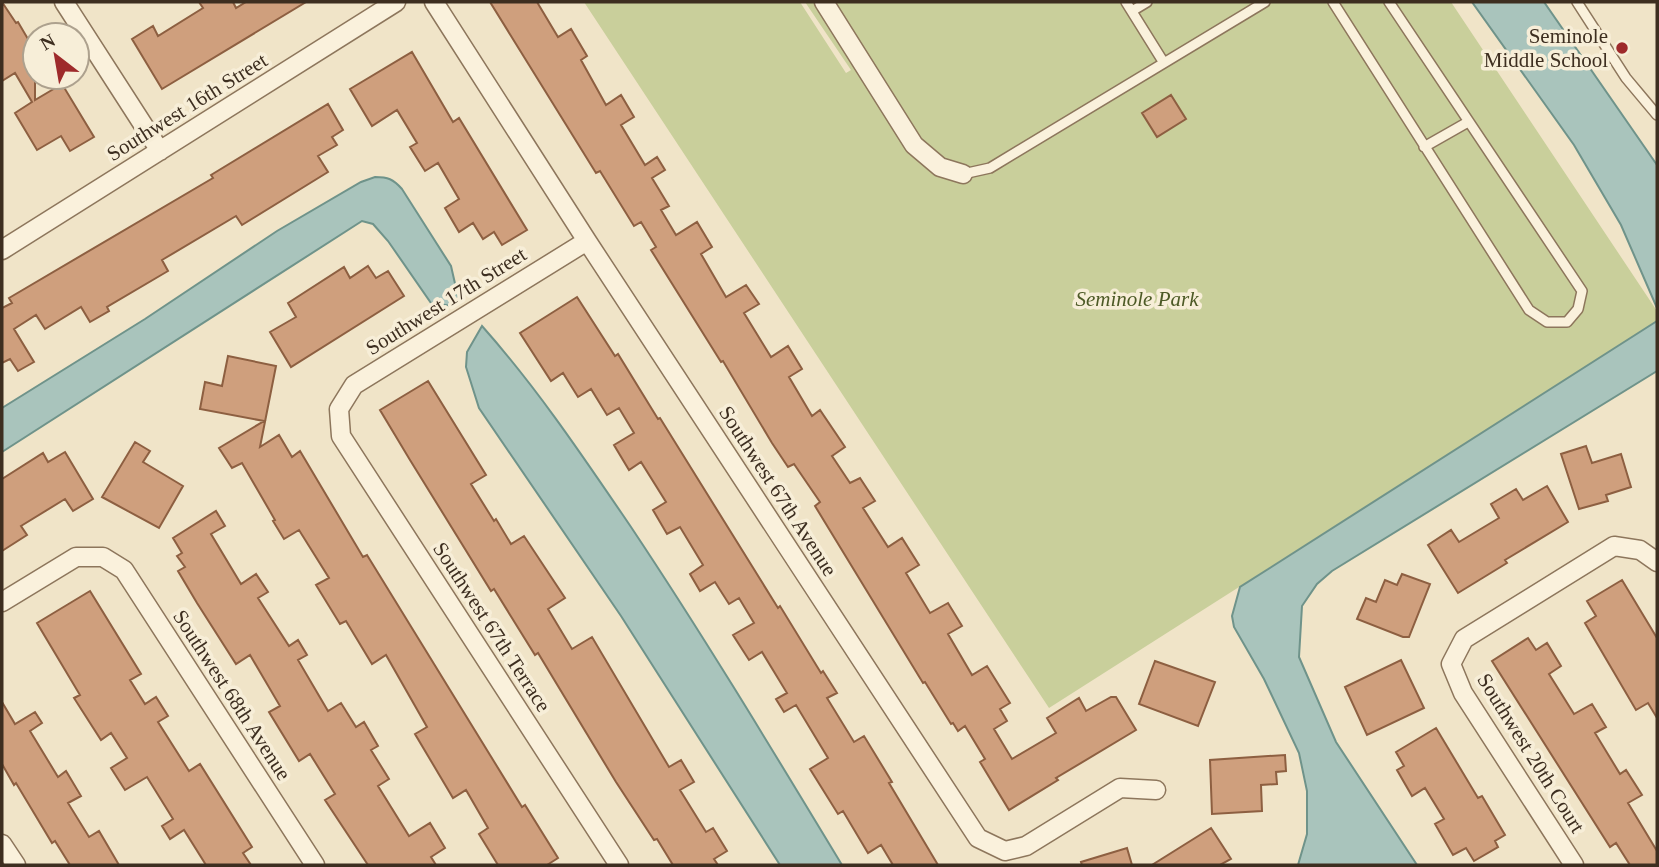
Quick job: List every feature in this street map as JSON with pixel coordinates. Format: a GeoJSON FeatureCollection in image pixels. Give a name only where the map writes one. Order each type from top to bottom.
{"type":"FeatureCollection","features":[{"type":"Feature","properties":{"kind":"street"},"geometry":{"type":"LineString","coordinates":[[64,2],[160,151]]}},
{"type":"Feature","properties":{"kind":"street","name":"Southwest 16th Street"},"geometry":{"type":"LineString","coordinates":[[2,250],[396,2]]}},
{"type":"Feature","properties":{"kind":"street","name":"Southwest 67th Avenue"},"geometry":{"type":"LineString","coordinates":[[434,2],[587,241],[978,838],[1005,851],[1026,846],[1120,788],[1156,790]]}},
{"type":"Feature","properties":{"kind":"street"},"geometry":{"type":"LineString","coordinates":[[824,2],[914,145],[940,167],[963,174]]}},
{"type":"Feature","properties":{"kind":"street","name":"Southwest 17th Street"},"geometry":{"type":"LineString","coordinates":[[340,409],[354,385],[587,241]]}},
{"type":"Feature","properties":{"kind":"street","name":"Southwest 67th Terrace"},"geometry":{"type":"LineString","coordinates":[[340,409],[341,436],[619,865]]}},
{"type":"Feature","properties":{"kind":"street","name":"Southwest 20th Court"},"geometry":{"type":"LineString","coordinates":[[1574,865],[1463,693],[1451,664],[1464,639],[1614,546],[1640,550],[1657,562]]}},
{"type":"Feature","properties":{"kind":"street","name":"Southwest 68th Avenue"},"geometry":{"type":"LineString","coordinates":[[2,602],[76,556],[103,557],[124,570],[315,865]]}},
{"type":"Feature","properties":{"kind":"street"},"geometry":{"type":"LineString","coordinates":[[2,844],[16,865]]}},
{"type":"Feature","properties":{"kind":"lane"},"geometry":{"type":"LineString","coordinates":[[1126,2],[1164,63]]}},
{"type":"Feature","properties":{"kind":"lane"},"geometry":{"type":"LineString","coordinates":[[1132,11],[1147,2]]}},
{"type":"Feature","properties":{"kind":"lane"},"geometry":{"type":"LineString","coordinates":[[963,174],[990,168],[1265,2]]}},
{"type":"Feature","properties":{"kind":"lane"},"geometry":{"type":"LineString","coordinates":[[1333,2],[1530,310],[1547,322],[1567,322],[1578,309],[1581,291],[1389,2]]}},
{"type":"Feature","properties":{"kind":"lane"},"geometry":{"type":"LineString","coordinates":[[1577,2],[1626,78],[1657,115]]}},
{"type":"Feature","properties":{"kind":"lane"},"geometry":{"type":"LineString","coordinates":[[1424,147],[1468,122]]}},
{"type":"Feature","properties":{"kind":"green space","name":"Seminole Park"},"geometry":{"type":"Polygon","coordinates":[[[584,2],[800,2],[846,73],[851,70],[805,2],[1451,2],[1657,311],[1657,321],[1049,708],[584,2]]]}},
{"type":"Feature","properties":{"kind":"water"},"geometry":{"type":"Polygon","coordinates":[[[1472,2],[1544,2],[1657,165],[1657,308],[1621,225],[1574,145],[1472,2]]]}},
{"type":"Feature","properties":{"kind":"water"},"geometry":{"type":"Polygon","coordinates":[[[375,177],[390,179],[402,189],[451,266],[459,301],[452,306],[431,303],[388,241],[373,224],[362,221],[2,452],[2,408],[145,319],[277,231],[361,182],[375,177]]]}},
{"type":"Feature","properties":{"kind":"water"},"geometry":{"type":"Polygon","coordinates":[[[1657,321],[1657,371],[1332,571],[1317,584],[1302,606],[1299,657],[1336,742],[1417,865],[1298,865],[1307,834],[1307,791],[1299,753],[1264,679],[1234,627],[1232,616],[1240,587],[1657,321]]]}},
{"type":"Feature","properties":{"kind":"water"},"geometry":{"type":"Polygon","coordinates":[[[482,326],[541,399],[631,527],[842,865],[780,865],[621,616],[479,408],[466,367],[467,352],[482,326]]]}},
{"type":"Feature","properties":{"kind":"building"},"geometry":{"type":"Polygon","coordinates":[[[2,2],[21,27],[21,83],[15,73],[2,81],[2,2]]]}},
{"type":"Feature","properties":{"kind":"building"},"geometry":{"type":"Polygon","coordinates":[[[199,2],[233,2],[236,8],[246,2],[306,2],[162,89],[132,39],[153,26],[158,36],[203,8],[199,2]]]}},
{"type":"Feature","properties":{"kind":"building"},"geometry":{"type":"Polygon","coordinates":[[[490,2],[537,2],[558,37],[571,29],[587,56],[581,60],[606,105],[621,95],[634,117],[621,125],[645,165],[657,157],[665,170],[652,178],[669,206],[661,210],[676,235],[697,222],[712,247],[701,254],[726,297],[746,285],[759,304],[744,313],[771,357],[788,346],[802,369],[789,377],[812,416],[820,410],[845,447],[832,456],[850,483],[860,478],[875,501],[863,508],[888,547],[902,538],[919,565],[906,573],[930,613],[948,603],[962,626],[948,634],[972,675],[987,666],[1010,703],[1000,709],[1007,721],[994,729],[1012,759],[1056,733],[1047,718],[1079,698],[1086,711],[1111,697],[1116,697],[1136,730],[1009,810],[980,762],[985,759],[965,726],[958,731],[953,723],[951,724],[925,682],[923,683],[815,506],[820,502],[794,464],[788,467],[772,443],[651,250],[656,247],[641,222],[634,226],[600,171],[596,173],[490,2]]]}},
{"type":"Feature","properties":{"kind":"building"},"geometry":{"type":"Polygon","coordinates":[[[412,52],[453,122],[459,118],[527,230],[502,245],[494,232],[483,239],[473,223],[459,232],[445,208],[459,199],[438,163],[425,171],[410,147],[417,143],[397,110],[372,126],[350,89],[412,52]]]}},
{"type":"Feature","properties":{"kind":"building"},"geometry":{"type":"Polygon","coordinates":[[[26,91],[35,91],[35,100],[50,91],[66,91],[94,137],[70,151],[61,136],[37,150],[15,113],[32,102],[26,91]]]}},
{"type":"Feature","properties":{"kind":"building"},"geometry":{"type":"Polygon","coordinates":[[[1171,95],[1186,119],[1157,137],[1142,113],[1171,95]]]}},
{"type":"Feature","properties":{"kind":"building"},"geometry":{"type":"Polygon","coordinates":[[[328,104],[343,130],[332,137],[337,145],[318,156],[328,172],[242,225],[236,216],[162,260],[168,271],[107,307],[109,311],[90,322],[81,307],[45,329],[36,315],[14,329],[34,362],[18,371],[10,359],[2,363],[2,308],[12,303],[9,298],[213,178],[211,175],[328,104]]]}},
{"type":"Feature","properties":{"kind":"building"},"geometry":{"type":"Polygon","coordinates":[[[368,266],[376,278],[388,271],[404,296],[291,367],[270,332],[296,317],[288,303],[344,267],[350,278],[368,266]]]}},
{"type":"Feature","properties":{"kind":"building"},"geometry":{"type":"Polygon","coordinates":[[[577,297],[615,356],[618,354],[778,608],[780,606],[821,673],[823,671],[837,693],[827,698],[854,742],[864,736],[938,865],[893,865],[881,845],[868,853],[843,811],[838,814],[810,769],[828,758],[796,705],[784,712],[776,699],[787,693],[762,652],[749,660],[733,635],[754,623],[739,598],[729,604],[715,582],[700,591],[690,574],[703,565],[680,527],[667,534],[653,510],[666,502],[641,462],[629,470],[614,445],[634,433],[619,408],[607,415],[591,389],[578,397],[563,373],[551,381],[520,333],[577,297]]]}},
{"type":"Feature","properties":{"kind":"building"},"geometry":{"type":"Polygon","coordinates":[[[228,356],[276,366],[260,447],[279,435],[292,457],[300,451],[363,557],[367,555],[522,807],[525,805],[558,858],[547,865],[498,865],[479,834],[488,828],[466,790],[453,798],[415,734],[427,727],[386,655],[372,664],[346,621],[340,624],[316,585],[329,578],[299,530],[284,539],[242,463],[232,468],[219,448],[264,421],[200,409],[205,382],[222,386],[228,356]]]}},
{"type":"Feature","properties":{"kind":"building"},"geometry":{"type":"Polygon","coordinates":[[[428,381],[486,475],[471,484],[494,521],[496,519],[511,544],[524,536],[565,598],[548,609],[572,649],[592,637],[669,767],[681,760],[694,782],[680,790],[706,832],[713,828],[727,851],[714,859],[718,865],[673,865],[657,839],[654,840],[538,653],[535,655],[494,589],[491,591],[380,410],[428,381]]]}},
{"type":"Feature","properties":{"kind":"building"},"geometry":{"type":"Polygon","coordinates":[[[135,442],[150,451],[143,462],[183,486],[159,528],[102,497],[135,442]]]}},
{"type":"Feature","properties":{"kind":"building"},"geometry":{"type":"Polygon","coordinates":[[[1586,446],[1592,463],[1621,454],[1631,487],[1606,495],[1608,501],[1579,509],[1561,454],[1586,446]]]}},
{"type":"Feature","properties":{"kind":"building"},"geometry":{"type":"Polygon","coordinates":[[[65,452],[93,499],[73,511],[65,499],[21,526],[27,535],[2,551],[2,479],[43,453],[48,462],[65,452]]]}},
{"type":"Feature","properties":{"kind":"building"},"geometry":{"type":"Polygon","coordinates":[[[1547,486],[1568,522],[1505,560],[1507,563],[1458,593],[1428,545],[1451,530],[1459,542],[1499,518],[1491,504],[1516,489],[1523,500],[1547,486]]]}},
{"type":"Feature","properties":{"kind":"building"},"geometry":{"type":"Polygon","coordinates":[[[216,511],[225,526],[211,534],[241,584],[256,574],[268,592],[258,598],[289,646],[298,640],[307,655],[298,660],[328,711],[341,703],[356,727],[364,722],[378,746],[371,750],[389,779],[378,786],[409,836],[430,823],[445,848],[431,857],[436,865],[368,865],[325,800],[335,794],[310,754],[299,761],[269,712],[280,706],[250,655],[236,664],[197,603],[178,571],[185,567],[177,556],[182,553],[173,538],[216,511]]]}},
{"type":"Feature","properties":{"kind":"building"},"geometry":{"type":"Polygon","coordinates":[[[1402,574],[1430,584],[1409,637],[1357,619],[1366,598],[1376,602],[1385,580],[1397,585],[1402,574]]]}},
{"type":"Feature","properties":{"kind":"building"},"geometry":{"type":"Polygon","coordinates":[[[1622,580],[1657,638],[1657,718],[1648,703],[1636,710],[1585,623],[1596,616],[1587,601],[1622,580]]]}},
{"type":"Feature","properties":{"kind":"building"},"geometry":{"type":"Polygon","coordinates":[[[90,591],[141,674],[130,680],[145,704],[156,697],[168,716],[158,722],[189,771],[200,764],[252,847],[243,853],[251,865],[206,865],[184,830],[170,839],[162,826],[173,819],[147,777],[125,790],[111,768],[127,758],[111,733],[101,740],[74,698],[80,695],[37,623],[90,591]]]}},
{"type":"Feature","properties":{"kind":"building"},"geometry":{"type":"Polygon","coordinates":[[[1528,638],[1536,650],[1547,643],[1561,666],[1549,674],[1574,714],[1592,704],[1606,727],[1595,733],[1620,774],[1626,770],[1642,795],[1628,803],[1657,851],[1657,865],[1630,865],[1616,843],[1610,847],[1492,661],[1528,638]]]}},
{"type":"Feature","properties":{"kind":"building"},"geometry":{"type":"Polygon","coordinates":[[[1401,660],[1424,708],[1367,735],[1345,687],[1401,660]]]}},
{"type":"Feature","properties":{"kind":"building"},"geometry":{"type":"Polygon","coordinates":[[[1155,661],[1215,682],[1198,726],[1139,704],[1155,661]]]}},
{"type":"Feature","properties":{"kind":"building"},"geometry":{"type":"Polygon","coordinates":[[[2,702],[15,724],[35,712],[42,723],[30,731],[58,777],[66,771],[81,796],[68,803],[89,837],[99,831],[119,865],[70,865],[55,841],[52,843],[2,764],[2,702]]]}},
{"type":"Feature","properties":{"kind":"building"},"geometry":{"type":"Polygon","coordinates":[[[1436,728],[1478,798],[1482,796],[1505,835],[1495,841],[1498,847],[1474,861],[1466,848],[1453,855],[1435,824],[1444,819],[1425,788],[1412,796],[1397,770],[1404,766],[1396,752],[1436,728]]]}},
{"type":"Feature","properties":{"kind":"building"},"geometry":{"type":"Polygon","coordinates":[[[1285,755],[1286,771],[1276,772],[1277,784],[1261,785],[1262,811],[1212,814],[1210,760],[1285,755]]]}},
{"type":"Feature","properties":{"kind":"building"},"geometry":{"type":"Polygon","coordinates":[[[1211,828],[1231,859],[1220,865],[1152,865],[1211,828]]]}},
{"type":"Feature","properties":{"kind":"building"},"geometry":{"type":"Polygon","coordinates":[[[1127,848],[1132,865],[1082,865],[1081,862],[1127,848]]]}},
{"type":"Feature","properties":{"kind":"place","name":"Seminole Middle School"},"geometry":{"type":"Point","coordinates":[1622,48]}}]}
